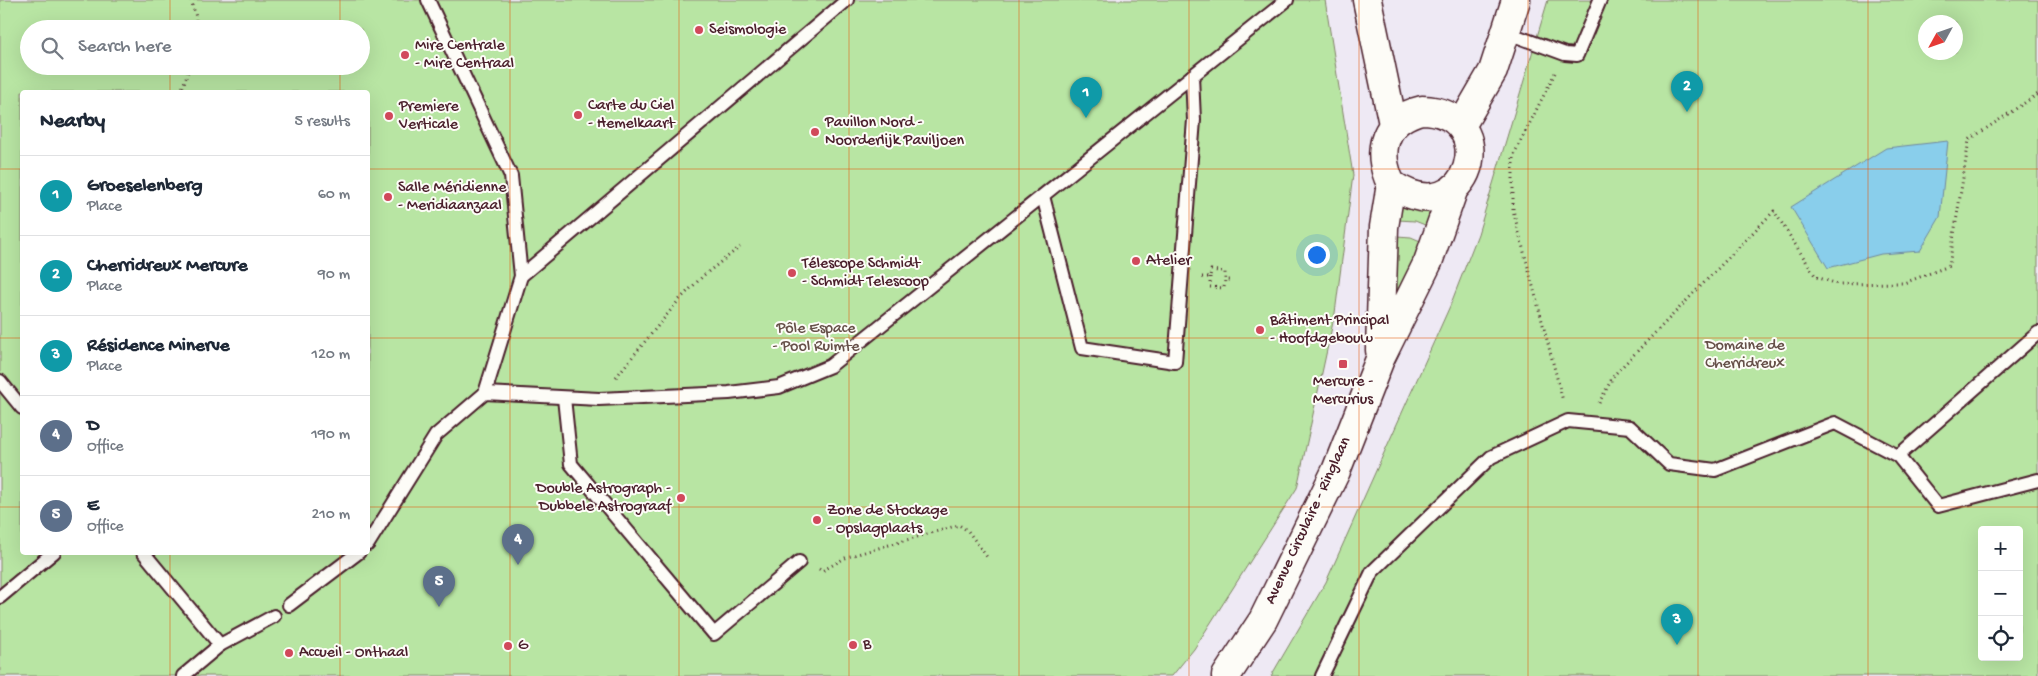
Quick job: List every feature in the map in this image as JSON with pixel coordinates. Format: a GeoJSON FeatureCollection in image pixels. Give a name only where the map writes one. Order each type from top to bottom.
{"type":"FeatureCollection","features":[{"type":"Feature","properties":{"kind":"street"},"geometry":{"type":"LineString","coordinates":[[1367,0],[1393,124],[1412,112],[1431,110],[1443,113],[1461,126],[1493,71],[1516,0]]}},
{"type":"Feature","properties":{"kind":"street","name":"Avenue Circulaire - Ringlaan"},"geometry":{"type":"LineString","coordinates":[[1380,359],[1384,227],[1390,184],[1383,158],[1384,142],[1393,124]]}},
{"type":"Feature","properties":{"kind":"street","name":"Avenue Circulaire - Ringlaan"},"geometry":{"type":"LineString","coordinates":[[1226,676],[1263,620],[1336,471],[1380,359],[1428,262],[1454,188],[1464,178],[1469,166],[1471,152],[1468,139],[1461,126]]}},
{"type":"Feature","properties":{"kind":"street"},"geometry":{"type":"LineString","coordinates":[[1390,184],[1415,197],[1425,198],[1436,197],[1454,188]]}},
{"type":"Feature","properties":{"kind":"lane"},"geometry":{"type":"LineString","coordinates":[[370,541],[436,435],[484,393],[521,276],[512,176],[428,0]]}},
{"type":"Feature","properties":{"kind":"lane"},"geometry":{"type":"LineString","coordinates":[[521,276],[847,0]]}},
{"type":"Feature","properties":{"kind":"lane"},"geometry":{"type":"LineString","coordinates":[[484,393],[599,399],[728,393],[779,387],[830,366],[1287,0]]}},
{"type":"Feature","properties":{"kind":"lane"},"geometry":{"type":"LineString","coordinates":[[1505,32],[1565,54],[1577,55],[1600,0]]}},
{"type":"Feature","properties":{"kind":"lane"},"geometry":{"type":"LineString","coordinates":[[1043,196],[1082,348],[1175,362],[1194,120],[1192,76]]}},
{"type":"Feature","properties":{"kind":"lane"},"geometry":{"type":"LineString","coordinates":[[1898,456],[2038,333]]}},
{"type":"Feature","properties":{"kind":"lane"},"geometry":{"type":"LineString","coordinates":[[0,381],[20,406]]}},
{"type":"Feature","properties":{"kind":"lane"},"geometry":{"type":"LineString","coordinates":[[564,398],[571,464],[714,634],[799,562]]}},
{"type":"Feature","properties":{"kind":"lane"},"geometry":{"type":"LineString","coordinates":[[1322,676],[1372,572],[1491,457],[1568,420],[1630,427],[1669,464],[1715,470],[1835,423],[1898,456],[1938,506],[2038,480]]}},
{"type":"Feature","properties":{"kind":"lane"},"geometry":{"type":"LineString","coordinates":[[0,598],[50,555]]}},
{"type":"Feature","properties":{"kind":"lane"},"geometry":{"type":"LineString","coordinates":[[145,555],[220,645]]}},
{"type":"Feature","properties":{"kind":"lane"},"geometry":{"type":"LineString","coordinates":[[289,605],[355,555]]}},
{"type":"Feature","properties":{"kind":"lane"},"geometry":{"type":"LineString","coordinates":[[183,676],[220,645],[274,616]]}},
{"type":"Feature","properties":{"kind":"path"},"geometry":{"type":"LineString","coordinates":[[191,0],[196,20]]}},
{"type":"Feature","properties":{"kind":"path"},"geometry":{"type":"LineString","coordinates":[[1565,54],[1513,156],[1514,210],[1568,420]]}},
{"type":"Feature","properties":{"kind":"path"},"geometry":{"type":"LineString","coordinates":[[182,90],[187,75]]}},
{"type":"Feature","properties":{"kind":"path"},"geometry":{"type":"LineString","coordinates":[[1588,423],[1614,375],[1774,211],[1816,277],[1838,284],[1904,283],[1949,266],[1969,140],[2038,94]]}},
{"type":"Feature","properties":{"kind":"path"},"geometry":{"type":"LineString","coordinates":[[599,399],[679,300],[704,275],[740,247]]}},
{"type":"Feature","properties":{"kind":"path"},"geometry":{"type":"LineString","coordinates":[[1210,277],[1210,287],[1224,288],[1225,272],[1211,270]]}},
{"type":"Feature","properties":{"kind":"path"},"geometry":{"type":"LineString","coordinates":[[1225,280],[1231,280]]}},
{"type":"Feature","properties":{"kind":"path"},"geometry":{"type":"LineString","coordinates":[[799,562],[822,571],[847,557],[960,524],[968,531],[987,557]]}},
{"type":"Feature","properties":{"kind":"green space","name":"Pôle Espace - Pool Ruimte"},"geometry":{"type":"Polygon","coordinates":[[[0,0],[1325,0],[1353,175],[1335,313],[1297,488],[1194,649],[1172,676],[0,676],[0,0]]]}},
{"type":"Feature","properties":{"kind":"green space","name":"Domaine de Cherridreux"},"geometry":{"type":"Polygon","coordinates":[[[1548,0],[2038,0],[2038,676],[1271,676],[1326,582],[1450,306],[1478,234],[1548,0]]]}},
{"type":"Feature","properties":{"kind":"green space"},"geometry":{"type":"Polygon","coordinates":[[[1398,202],[1409,207],[1433,208],[1430,227],[1415,221],[1398,220],[1398,202]]]}},
{"type":"Feature","properties":{"kind":"green space"},"geometry":{"type":"Polygon","coordinates":[[[1397,236],[1411,237],[1425,243],[1395,314],[1397,236]]]}},
{"type":"Feature","properties":{"kind":"water"},"geometry":{"type":"Polygon","coordinates":[[[1948,141],[1940,217],[1920,251],[1881,254],[1828,268],[1791,207],[1886,148],[1948,141]]]}},
{"type":"Feature","properties":{"kind":"place","name":"Seismologie"},"geometry":{"type":"Point","coordinates":[699,30]}},
{"type":"Feature","properties":{"kind":"place","name":"Mire Centrale - Mire Centraal"},"geometry":{"type":"Point","coordinates":[405,55]}},
{"type":"Feature","properties":{"kind":"place","name":"Cherridreux Mercure"},"geometry":{"type":"Point","coordinates":[1687,112]}},
{"type":"Feature","properties":{"kind":"place","name":"Carte du Ciel - Hemelkaart"},"geometry":{"type":"Point","coordinates":[578,115]}},
{"type":"Feature","properties":{"kind":"place","name":"Premiere Verticale"},"geometry":{"type":"Point","coordinates":[389,116]}},
{"type":"Feature","properties":{"kind":"place","name":"Groeselenberg"},"geometry":{"type":"Point","coordinates":[1086,118]}},
{"type":"Feature","properties":{"kind":"place","name":"Pavillon Nord - Noorderlijk Paviljoen"},"geometry":{"type":"Point","coordinates":[815,132]}},
{"type":"Feature","properties":{"kind":"place","name":"Salle Méridienne - Meridiaanzaal"},"geometry":{"type":"Point","coordinates":[388,197]}},
{"type":"Feature","properties":{"kind":"place","name":"Atelier"},"geometry":{"type":"Point","coordinates":[1136,261]}},
{"type":"Feature","properties":{"kind":"place","name":"Télescope Schmidt - Schmidt Telescoop"},"geometry":{"type":"Point","coordinates":[792,273]}},
{"type":"Feature","properties":{"kind":"place","name":"Bâtiment Principal - Hoofdgebouw"},"geometry":{"type":"Point","coordinates":[1260,330]}},
{"type":"Feature","properties":{"kind":"place","name":"Mercure - Mercurius"},"geometry":{"type":"Point","coordinates":[1343,364]}},
{"type":"Feature","properties":{"kind":"place","name":"Double Astrograph - Dubbele Astrograaf"},"geometry":{"type":"Point","coordinates":[681,498]}},
{"type":"Feature","properties":{"kind":"place","name":"Zone de Stockage - Opslagplaats"},"geometry":{"type":"Point","coordinates":[817,520]}},
{"type":"Feature","properties":{"kind":"place","name":"D"},"geometry":{"type":"Point","coordinates":[518,565]}},
{"type":"Feature","properties":{"kind":"place","name":"E"},"geometry":{"type":"Point","coordinates":[439,607]}},
{"type":"Feature","properties":{"kind":"place","name":"B"},"geometry":{"type":"Point","coordinates":[853,645]}},
{"type":"Feature","properties":{"kind":"place","name":"Résidence Minerve"},"geometry":{"type":"Point","coordinates":[1677,645]}},
{"type":"Feature","properties":{"kind":"place","name":"G"},"geometry":{"type":"Point","coordinates":[508,646]}},
{"type":"Feature","properties":{"kind":"place","name":"Accueil - Onthaal"},"geometry":{"type":"Point","coordinates":[289,653]}}]}
